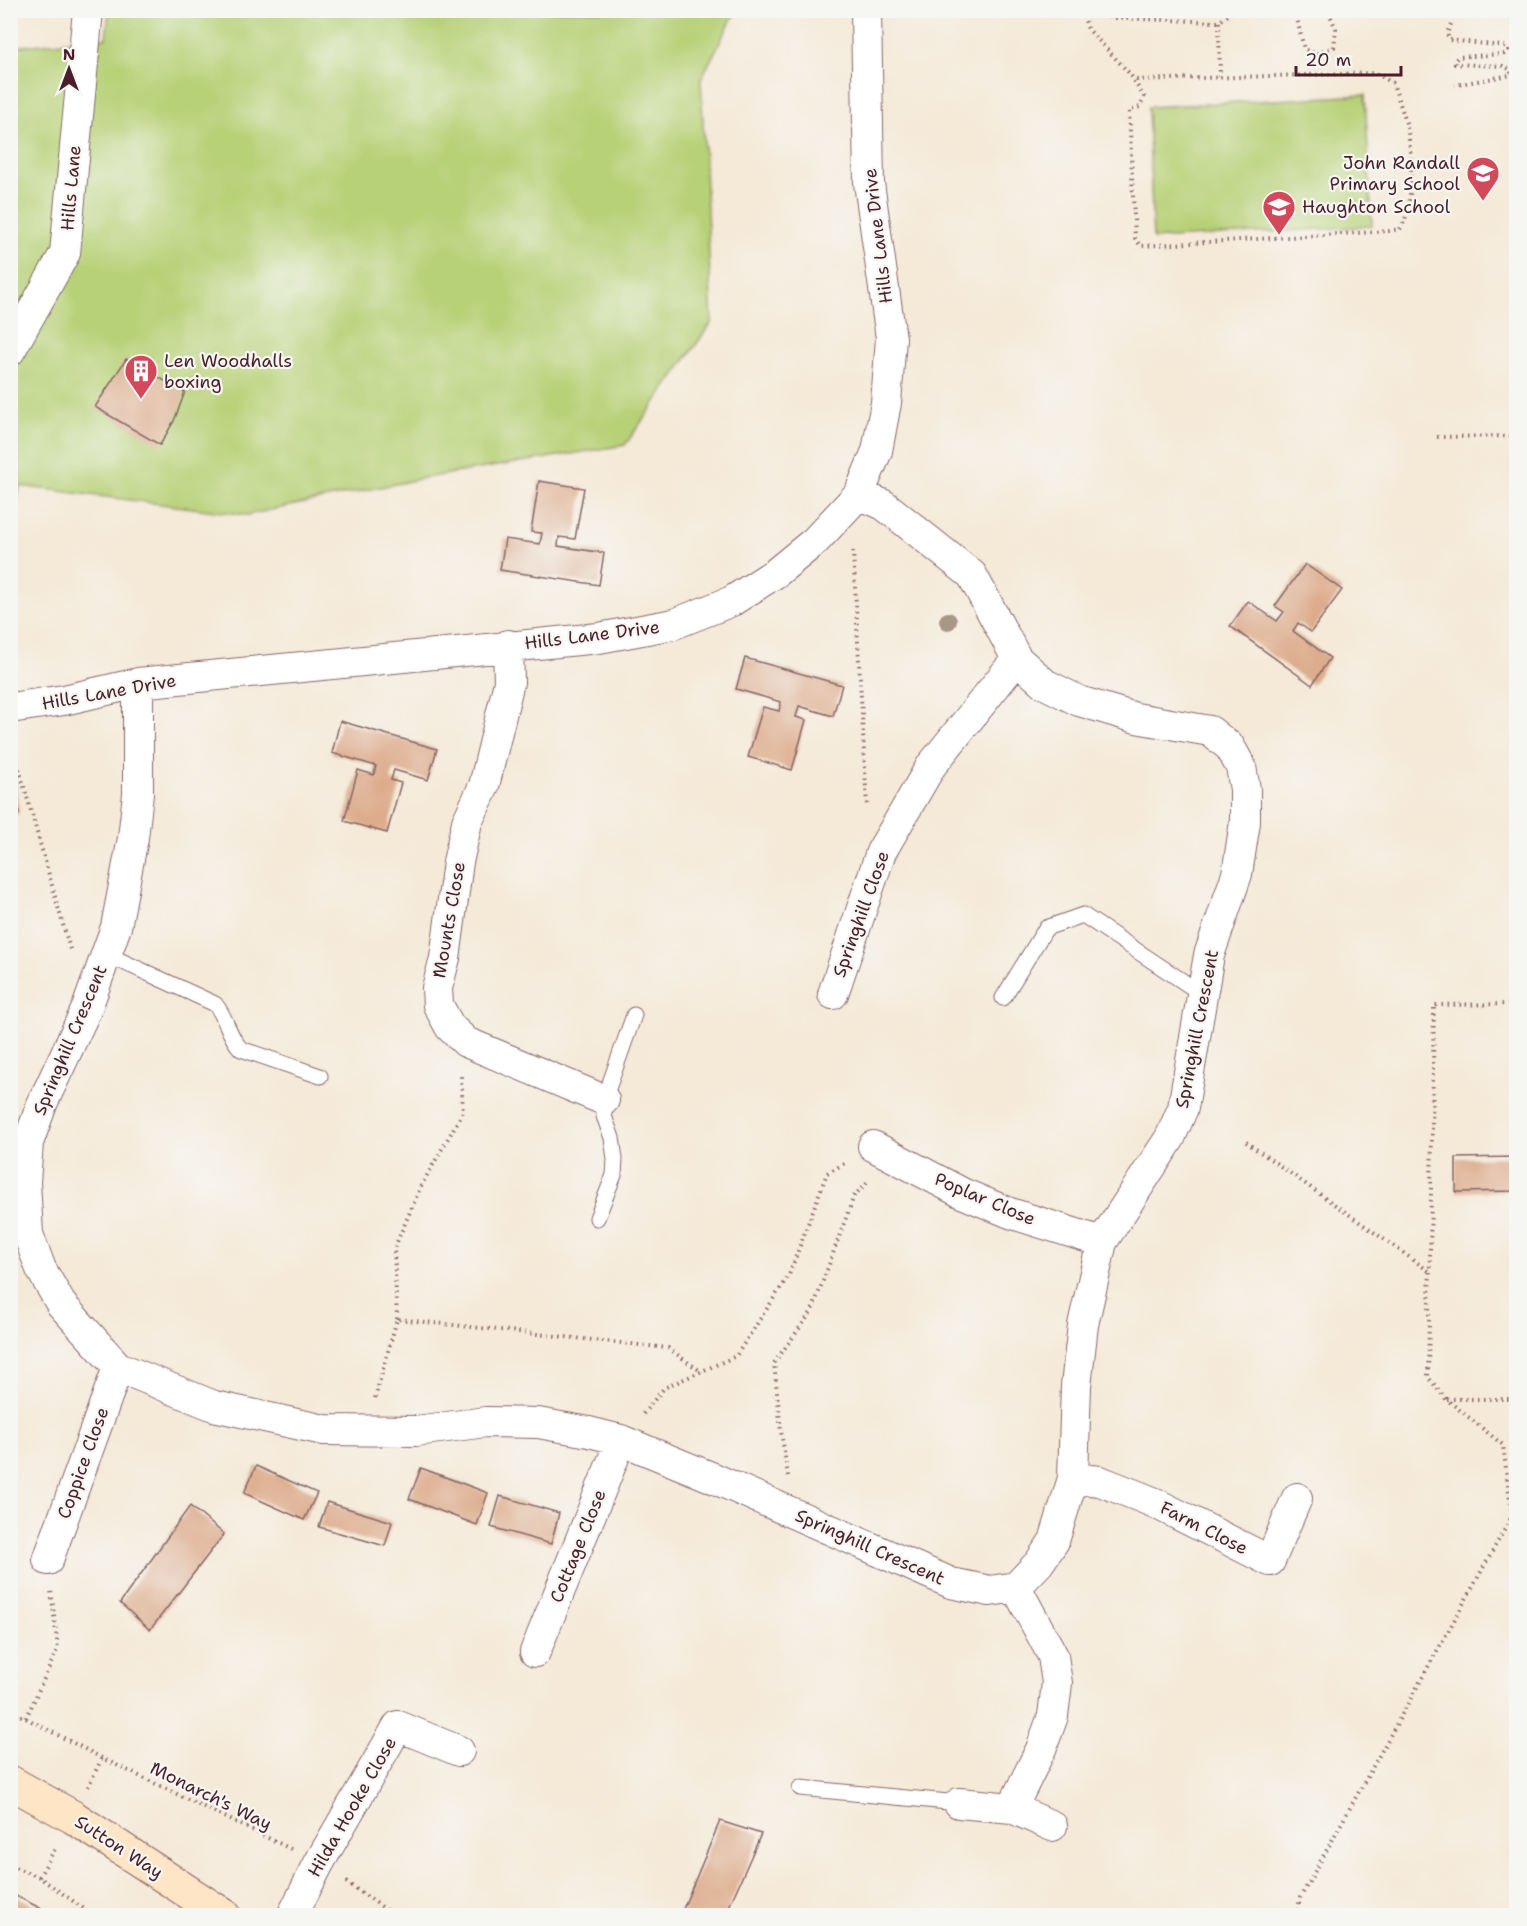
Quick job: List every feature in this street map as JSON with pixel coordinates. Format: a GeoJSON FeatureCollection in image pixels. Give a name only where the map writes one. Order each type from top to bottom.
{"type":"FeatureCollection","features":[{"type":"Feature","properties":{"kind":"street","name":"Hills Lane"},"geometry":{"type":"LineString","coordinates":[[10,351],[65,253],[88,10]]}},
{"type":"Feature","properties":{"kind":"street","name":"Hills Lane Drive"},"geometry":{"type":"LineString","coordinates":[[10,708],[64,700],[138,683],[258,673],[508,645],[599,638],[674,624],[732,601],[777,572],[815,541],[859,494],[877,451],[886,403],[891,338],[869,183],[866,10]]}},
{"type":"Feature","properties":{"kind":"street","name":"Springhill Crescent"},"geometry":{"type":"LineString","coordinates":[[138,683],[139,758],[133,838],[116,927],[87,1008],[42,1104],[28,1143],[25,1182],[28,1234],[40,1269],[61,1304],[118,1367],[214,1406],[324,1430],[416,1431],[486,1422],[538,1423],[589,1432],[621,1440],[711,1476],[951,1583],[990,1591],[1016,1587],[1039,1563],[1054,1541],[1073,1478],[1076,1386],[1083,1325],[1102,1242],[1170,1138],[1183,1108],[1209,955],[1237,874],[1245,822],[1245,789],[1241,767],[1230,747],[1210,731],[1136,718],[1079,701],[1045,684],[1017,659],[972,575],[884,505],[859,494]]}},
{"type":"Feature","properties":{"kind":"street","name":"Mounts Close"},"geometry":{"type":"LineString","coordinates":[[508,645],[509,682],[484,786],[467,822],[458,862],[445,958],[437,988],[438,1005],[450,1027],[466,1042],[604,1100]]}},
{"type":"Feature","properties":{"kind":"street","name":"Springhill Close"},"geometry":{"type":"LineString","coordinates":[[833,994],[881,852],[931,766],[1017,659]]}},
{"type":"Feature","properties":{"kind":"street","name":"Poplar Close"},"geometry":{"type":"LineString","coordinates":[[873,1146],[962,1193],[1010,1213],[1102,1242]]}},
{"type":"Feature","properties":{"kind":"street","name":"Coppice Close"},"geometry":{"type":"LineString","coordinates":[[48,1560],[118,1367]]}},
{"type":"Feature","properties":{"kind":"street","name":"Cottage Close"},"geometry":{"type":"LineString","coordinates":[[535,1652],[621,1440]]}},
{"type":"Feature","properties":{"kind":"street","name":"Farm Close"},"geometry":{"type":"LineString","coordinates":[[1073,1478],[1100,1481],[1152,1502],[1269,1561],[1297,1498]]}},
{"type":"Feature","properties":{"kind":"street"},"geometry":{"type":"LineString","coordinates":[[1012,1808],[1041,1749],[1053,1716],[1057,1683],[1053,1656],[1016,1587]]}},
{"type":"Feature","properties":{"kind":"street","name":"Hilda Hooke Close"},"geometry":{"type":"LineString","coordinates":[[292,1916],[319,1863],[398,1726],[459,1751]]}},
{"type":"Feature","properties":{"kind":"street","name":"Sutton Way"},"geometry":{"type":"LineString","coordinates":[[10,1782],[73,1816],[225,1916]]}},
{"type":"Feature","properties":{"kind":"street"},"geometry":{"type":"LineString","coordinates":[[959,1803],[1012,1808],[1052,1826]]}},
{"type":"Feature","properties":{"kind":"lane"},"geometry":{"type":"LineString","coordinates":[[1003,998],[1046,928],[1083,915],[1202,994]]}},
{"type":"Feature","properties":{"kind":"lane"},"geometry":{"type":"LineString","coordinates":[[106,954],[215,1004],[224,1013],[233,1042],[241,1049],[250,1054],[320,1076]]}},
{"type":"Feature","properties":{"kind":"lane"},"geometry":{"type":"LineString","coordinates":[[597,1218],[615,1167],[612,1138],[604,1116],[604,1100],[634,1015]]}},
{"type":"Feature","properties":{"kind":"lane"},"geometry":{"type":"LineString","coordinates":[[800,1788],[959,1803]]}},
{"type":"Feature","properties":{"kind":"path"},"geometry":{"type":"LineString","coordinates":[[1080,10],[1088,29],[1134,80],[1144,97],[1140,107],[1129,111],[1135,238],[1142,246],[1389,231],[1400,229],[1405,222],[1411,197],[1408,132],[1393,82],[1375,73],[1134,80]]}},
{"type":"Feature","properties":{"kind":"path"},"geometry":{"type":"LineString","coordinates":[[1101,10],[1101,14],[1115,18],[1218,22],[1231,13],[1227,10]]}},
{"type":"Feature","properties":{"kind":"path"},"geometry":{"type":"LineString","coordinates":[[1295,10],[1304,49],[1316,54],[1334,47],[1336,29],[1328,10]]}},
{"type":"Feature","properties":{"kind":"path"},"geometry":{"type":"LineString","coordinates":[[1218,22],[1220,77]]}},
{"type":"Feature","properties":{"kind":"path"},"geometry":{"type":"LineString","coordinates":[[1451,24],[1447,33],[1449,40],[1503,46],[1508,50],[1504,54],[1458,57],[1455,64],[1503,66],[1511,70],[1511,75],[1455,85]]}},
{"type":"Feature","properties":{"kind":"path"},"geometry":{"type":"LineString","coordinates":[[1437,437],[1516,436]]}},
{"type":"Feature","properties":{"kind":"path"},"geometry":{"type":"LineString","coordinates":[[853,550],[867,806]]}},
{"type":"Feature","properties":{"kind":"path"},"geometry":{"type":"LineString","coordinates":[[10,738],[87,1008]]}},
{"type":"Feature","properties":{"kind":"path"},"geometry":{"type":"LineString","coordinates":[[1297,1916],[1300,1898],[1512,1516],[1503,1445],[1446,1399],[1428,1377],[1434,1005],[1516,1004]]}},
{"type":"Feature","properties":{"kind":"path"},"geometry":{"type":"LineString","coordinates":[[366,1432],[397,1319],[394,1249],[421,1186],[463,1112],[459,1035]]}},
{"type":"Feature","properties":{"kind":"path"},"geometry":{"type":"LineString","coordinates":[[1246,1142],[1430,1271]]}},
{"type":"Feature","properties":{"kind":"path"},"geometry":{"type":"LineString","coordinates":[[621,1440],[664,1388],[736,1356],[789,1275],[827,1173],[873,1146]]}},
{"type":"Feature","properties":{"kind":"path"},"geometry":{"type":"LineString","coordinates":[[794,1513],[781,1431],[774,1363],[812,1311],[854,1196],[871,1178],[905,1163]]}},
{"type":"Feature","properties":{"kind":"path"},"geometry":{"type":"LineString","coordinates":[[397,1319],[668,1348],[702,1372]]}},
{"type":"Feature","properties":{"kind":"path"},"geometry":{"type":"LineString","coordinates":[[1446,1399],[1516,1399]]}},
{"type":"Feature","properties":{"kind":"path"},"geometry":{"type":"LineString","coordinates":[[26,1718],[58,1648],[48,1560]]}},
{"type":"Feature","properties":{"kind":"path","name":"Monarch's Way"},"geometry":{"type":"LineString","coordinates":[[10,1710],[102,1758],[319,1863],[395,1916]]}},
{"type":"Feature","properties":{"kind":"path"},"geometry":{"type":"LineString","coordinates":[[10,1865],[39,1877],[94,1915]]}},
{"type":"Feature","properties":{"kind":"green space"},"geometry":{"type":"Polygon","coordinates":[[[109,11],[736,11],[701,79],[712,322],[625,445],[424,478],[247,515],[20,486],[11,530],[11,47],[106,38],[109,11]]]}},
{"type":"Feature","properties":{"kind":"green space"},"geometry":{"type":"Polygon","coordinates":[[[1365,95],[1372,226],[1153,239],[1148,107],[1365,95]]]}},
{"type":"Feature","properties":{"kind":"building"},"geometry":{"type":"Polygon","coordinates":[[[1108,10],[1185,10],[1185,13],[1108,13],[1108,10]]]}},
{"type":"Feature","properties":{"kind":"building","name":"Len Woodhalls boxing"},"geometry":{"type":"Polygon","coordinates":[[[126,359],[185,392],[174,421],[160,445],[95,407],[126,359]]]}},
{"type":"Feature","properties":{"kind":"building"},"geometry":{"type":"Polygon","coordinates":[[[539,481],[584,488],[575,539],[559,537],[558,546],[604,553],[599,585],[500,570],[505,539],[540,544],[542,533],[531,532],[539,481]]]}},
{"type":"Feature","properties":{"kind":"building"},"geometry":{"type":"Polygon","coordinates":[[[1305,564],[1342,590],[1311,632],[1298,623],[1293,631],[1330,658],[1312,685],[1230,626],[1248,601],[1277,621],[1284,612],[1275,606],[1305,564]]]}},
{"type":"Feature","properties":{"kind":"building"},"geometry":{"type":"Polygon","coordinates":[[[745,658],[842,685],[833,716],[799,706],[796,717],[806,720],[792,770],[748,757],[763,707],[779,711],[781,702],[736,689],[745,658]]]}},
{"type":"Feature","properties":{"kind":"building"},"geometry":{"type":"Polygon","coordinates":[[[340,721],[437,749],[428,780],[394,770],[391,780],[401,783],[387,833],[344,821],[358,770],[374,775],[376,766],[332,753],[340,721]]]}},
{"type":"Feature","properties":{"kind":"building"},"geometry":{"type":"Polygon","coordinates":[[[16,782],[19,814],[10,815],[10,783],[16,782]]]}},
{"type":"Feature","properties":{"kind":"building"},"geometry":{"type":"Polygon","coordinates":[[[1516,1157],[1516,1191],[1456,1192],[1456,1158],[1516,1157]]]}},
{"type":"Feature","properties":{"kind":"building"},"geometry":{"type":"Polygon","coordinates":[[[256,1466],[317,1493],[304,1520],[244,1493],[256,1466]]]}},
{"type":"Feature","properties":{"kind":"building"},"geometry":{"type":"Polygon","coordinates":[[[421,1468],[488,1493],[477,1525],[409,1499],[421,1468]]]}},
{"type":"Feature","properties":{"kind":"building"},"geometry":{"type":"Polygon","coordinates":[[[500,1496],[559,1513],[551,1544],[491,1527],[500,1496]]]}},
{"type":"Feature","properties":{"kind":"building"},"geometry":{"type":"Polygon","coordinates":[[[327,1502],[392,1522],[385,1546],[319,1527],[327,1502]]]}},
{"type":"Feature","properties":{"kind":"building"},"geometry":{"type":"Polygon","coordinates":[[[190,1506],[224,1534],[150,1630],[120,1603],[190,1506]]]}},
{"type":"Feature","properties":{"kind":"building"},"geometry":{"type":"Polygon","coordinates":[[[720,1821],[761,1834],[725,1916],[680,1916],[720,1821]]]}},
{"type":"Feature","properties":{"kind":"building"},"geometry":{"type":"Polygon","coordinates":[[[10,1893],[56,1916],[10,1916],[10,1893]]]}},
{"type":"Feature","properties":{"kind":"place","name":"John Randall Primary School"},"geometry":{"type":"Point","coordinates":[1483,202]}},
{"type":"Feature","properties":{"kind":"place","name":"Haughton School"},"geometry":{"type":"Point","coordinates":[1279,236]}},
{"type":"Feature","properties":{"kind":"place","name":"Len Woodhalls boxing"},"geometry":{"type":"Point","coordinates":[141,400]}}]}
